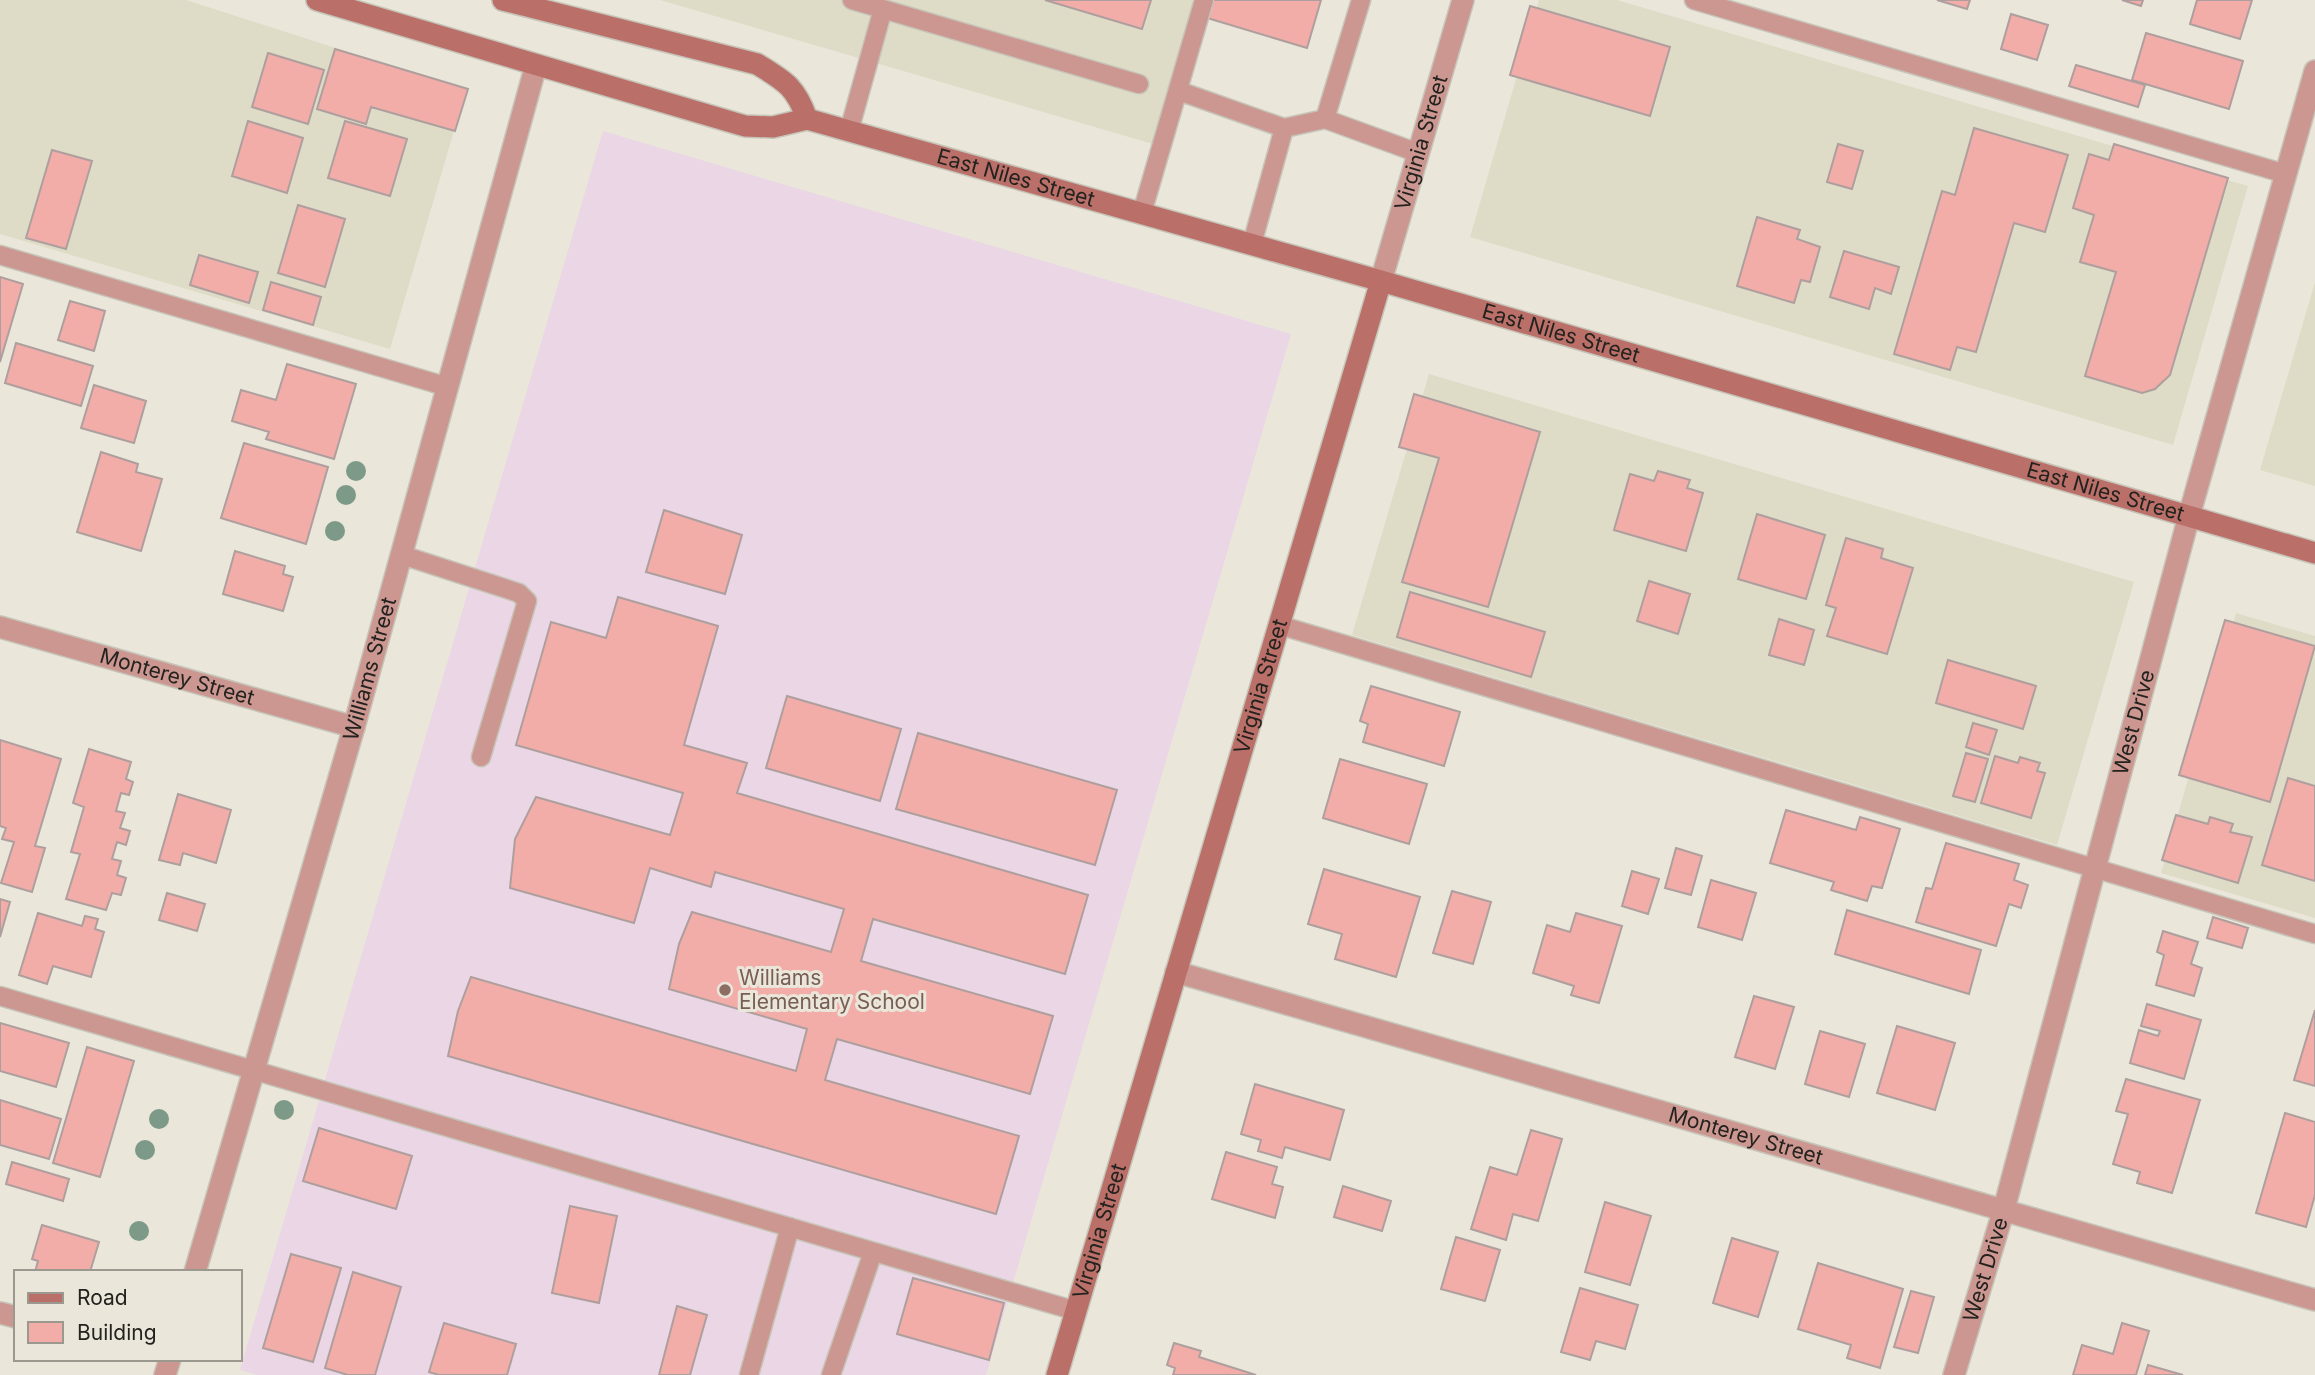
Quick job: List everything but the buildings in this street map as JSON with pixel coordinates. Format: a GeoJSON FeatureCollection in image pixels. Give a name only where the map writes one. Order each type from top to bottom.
{"type":"FeatureCollection","features":[{"type":"Feature","properties":{"kind":"main road","name":"East Niles Street"},"geometry":{"type":"LineString","coordinates":[[317,0],[745,126],[773,127],[807,119],[1381,281],[2315,553]]}},
{"type":"Feature","properties":{"kind":"main road"},"geometry":{"type":"LineString","coordinates":[[503,0],[553,7],[757,64],[788,83],[800,100],[807,119]]}},
{"type":"Feature","properties":{"kind":"main road","name":"Virginia Street"},"geometry":{"type":"LineString","coordinates":[[1057,1375],[1381,281]]}},
{"type":"Feature","properties":{"kind":"street","name":"Virginia Street"},"geometry":{"type":"LineString","coordinates":[[1381,281],[1463,0]]}},
{"type":"Feature","properties":{"kind":"street","name":"Williams Street"},"geometry":{"type":"LineString","coordinates":[[196,1270],[355,727],[536,65]]}},
{"type":"Feature","properties":{"kind":"street","name":"West Drive"},"geometry":{"type":"LineString","coordinates":[[1954,1375],[2004,1209],[2189,516],[2315,71]]}},
{"type":"Feature","properties":{"kind":"street","name":"Monterey Street"},"geometry":{"type":"LineString","coordinates":[[0,627],[355,727]]}},
{"type":"Feature","properties":{"kind":"street","name":"Monterey Street"},"geometry":{"type":"LineString","coordinates":[[1177,972],[2315,1300]]}},
{"type":"Feature","properties":{"kind":"lane"},"geometry":{"type":"LineString","coordinates":[[852,0],[1139,85]]}},
{"type":"Feature","properties":{"kind":"lane"},"geometry":{"type":"LineString","coordinates":[[1142,214],[1204,0]]}},
{"type":"Feature","properties":{"kind":"lane"},"geometry":{"type":"LineString","coordinates":[[1325,119],[1360,0]]}},
{"type":"Feature","properties":{"kind":"lane"},"geometry":{"type":"LineString","coordinates":[[1694,0],[2286,174]]}},
{"type":"Feature","properties":{"kind":"lane"},"geometry":{"type":"LineString","coordinates":[[849,131],[883,9]]}},
{"type":"Feature","properties":{"kind":"lane"},"geometry":{"type":"LineString","coordinates":[[1179,91],[1284,128],[1325,119],[1418,153]]}},
{"type":"Feature","properties":{"kind":"lane"},"geometry":{"type":"LineString","coordinates":[[1252,244],[1284,128]]}},
{"type":"Feature","properties":{"kind":"lane"},"geometry":{"type":"LineString","coordinates":[[0,255],[448,387]]}},
{"type":"Feature","properties":{"kind":"lane"},"geometry":{"type":"LineString","coordinates":[[402,555],[519,593],[527,601],[481,757]]}},
{"type":"Feature","properties":{"kind":"lane"},"geometry":{"type":"LineString","coordinates":[[1279,625],[2315,934]]}},
{"type":"Feature","properties":{"kind":"lane"},"geometry":{"type":"LineString","coordinates":[[0,996],[1076,1311]]}},
{"type":"Feature","properties":{"kind":"lane"},"geometry":{"type":"LineString","coordinates":[[749,1375],[790,1227]]}},
{"type":"Feature","properties":{"kind":"lane"},"geometry":{"type":"LineString","coordinates":[[831,1375],[873,1252]]}},
{"type":"Feature","properties":{"kind":"shaded area"},"geometry":{"type":"Polygon","coordinates":[[[0,0],[186,0],[466,90],[390,349],[0,234],[0,0]]]}},
{"type":"Feature","properties":{"kind":"shaded area"},"geometry":{"type":"Polygon","coordinates":[[[660,0],[1203,0],[1160,146],[660,0]]]}},
{"type":"Feature","properties":{"kind":"shaded area"},"geometry":{"type":"Polygon","coordinates":[[[1539,0],[1617,0],[2248,186],[2173,445],[1470,237],[1539,0]]]}},
{"type":"Feature","properties":{"kind":"shaded area","name":"Williams Elementary School"},"geometry":{"type":"Polygon","coordinates":[[[603,131],[1291,334],[986,1375],[257,1375],[240,1370],[603,131]]]}},
{"type":"Feature","properties":{"kind":"shaded area"},"geometry":{"type":"Polygon","coordinates":[[[2315,282],[2315,486],[2260,470],[2315,282]]]}},
{"type":"Feature","properties":{"kind":"shaded area"},"geometry":{"type":"Polygon","coordinates":[[[1429,374],[2134,582],[2057,845],[1352,635],[1429,374]]]}},
{"type":"Feature","properties":{"kind":"shaded area"},"geometry":{"type":"Polygon","coordinates":[[[2236,613],[2315,636],[2315,918],[2161,873],[2236,613]]]}},
{"type":"Feature","properties":{"kind":"place","name":"Williams Elementary School"},"geometry":{"type":"Point","coordinates":[725,990]}}]}
